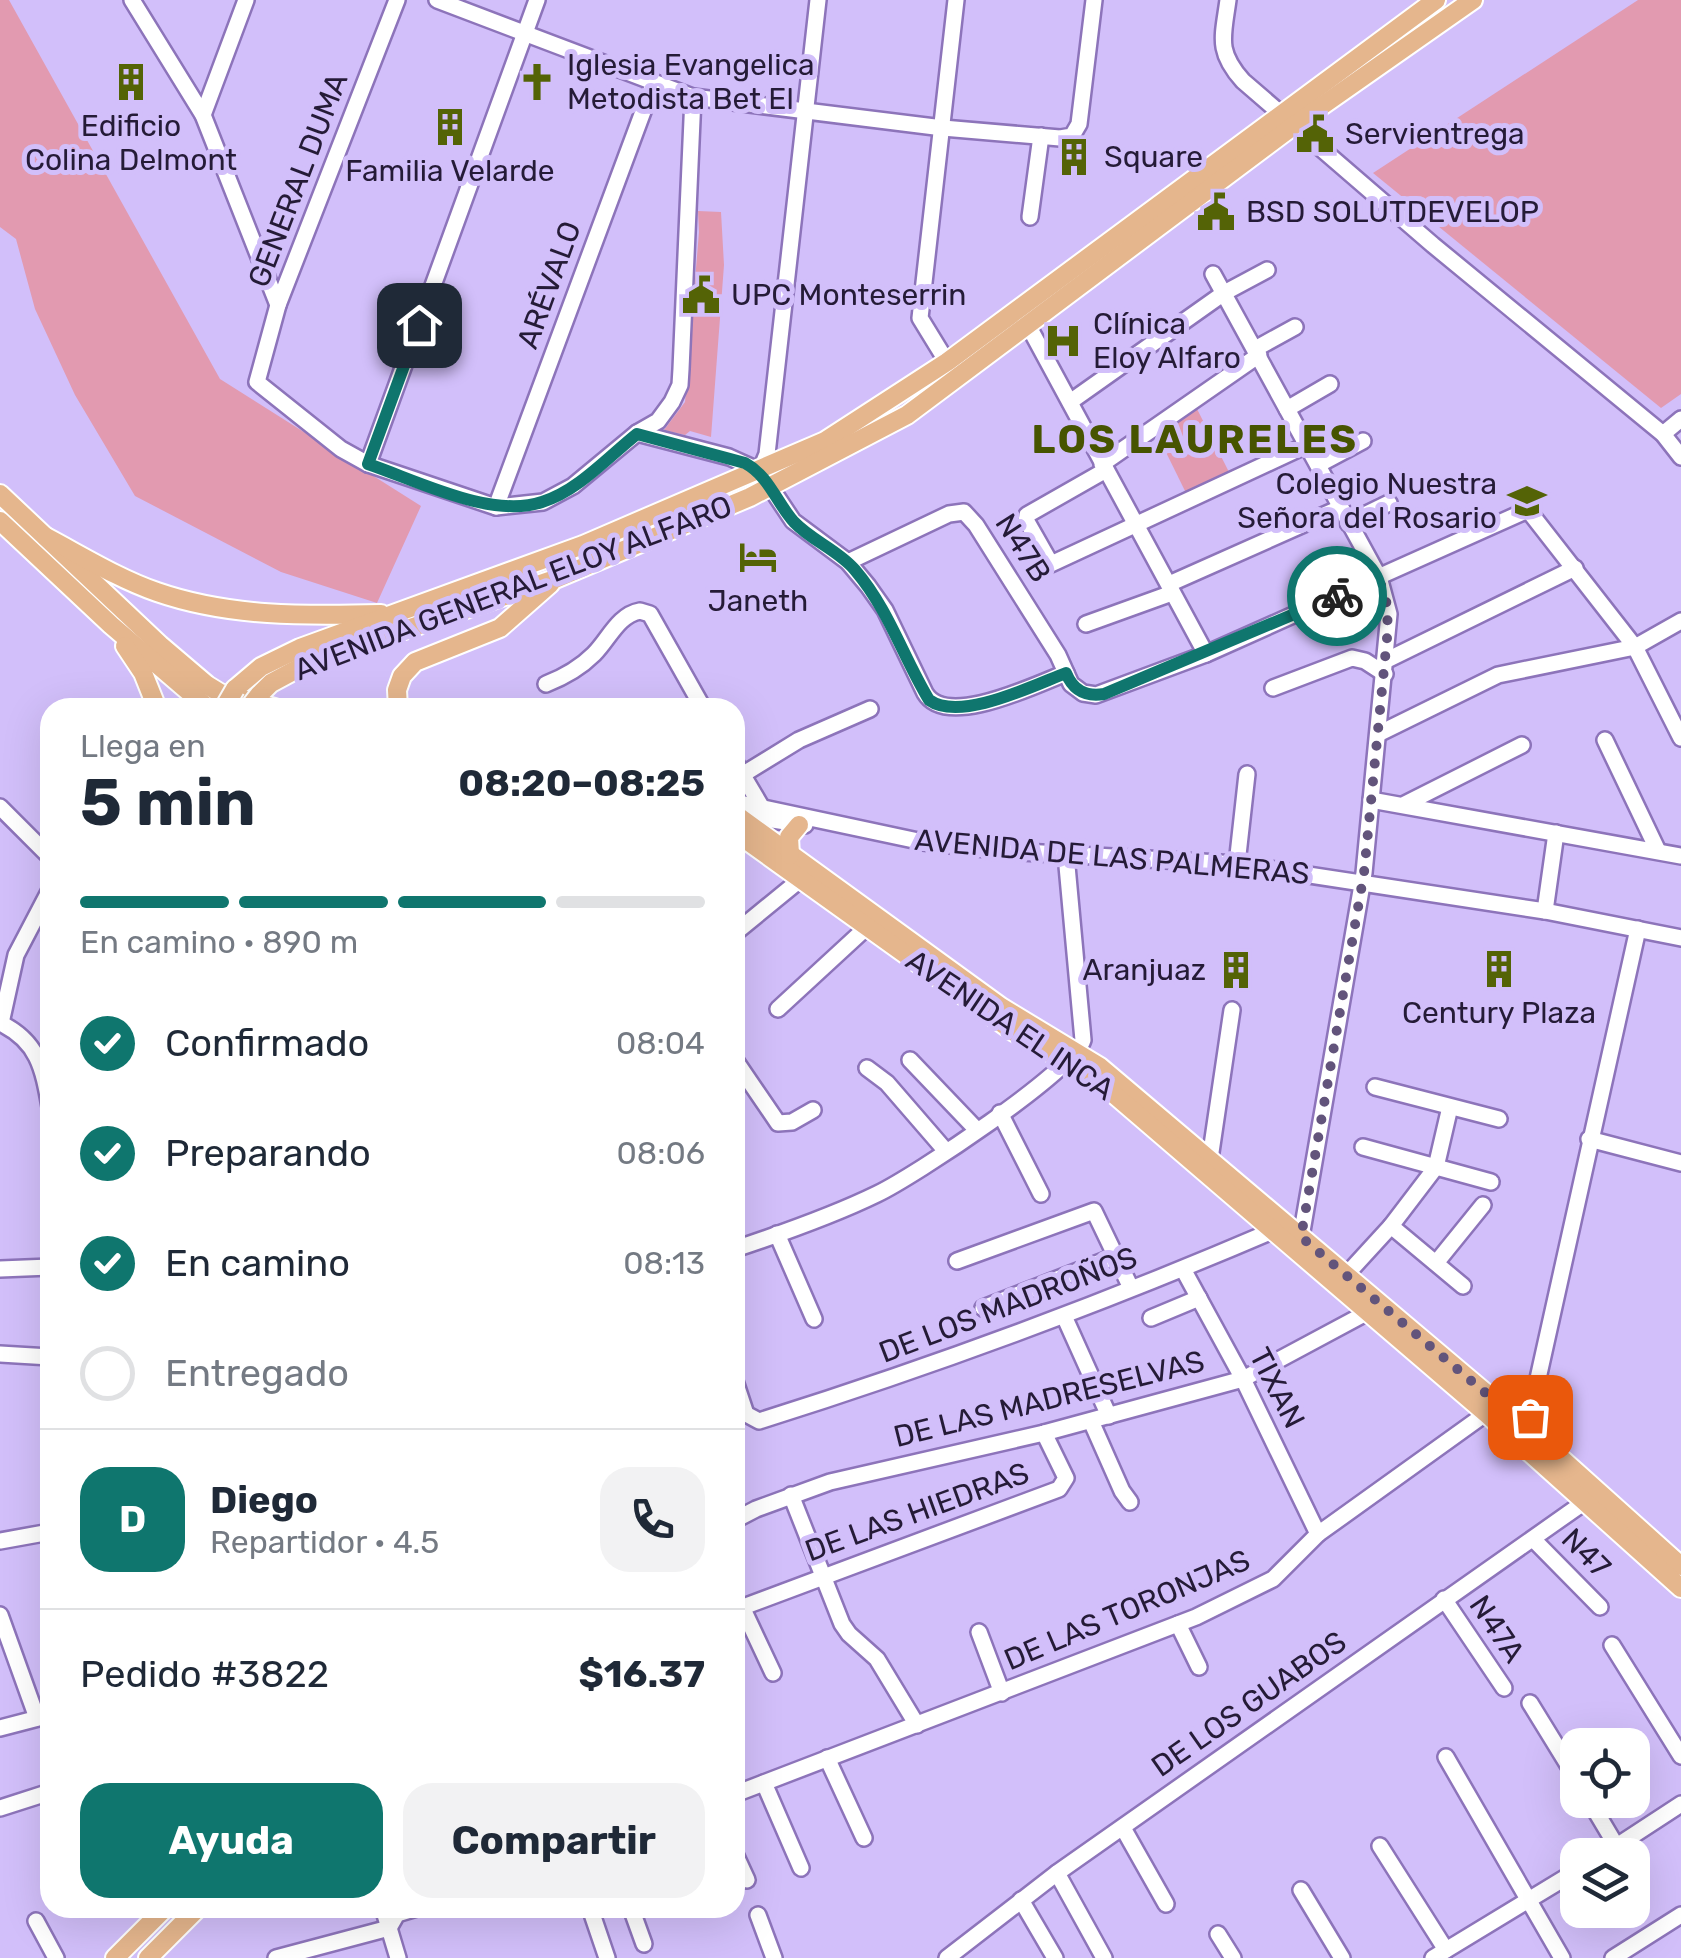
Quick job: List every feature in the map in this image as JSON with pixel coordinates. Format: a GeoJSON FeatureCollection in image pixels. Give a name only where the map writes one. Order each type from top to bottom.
{"type":"FeatureCollection","features":[{"type":"Feature","properties":{"kind":"main road","name":"AVENIDA GENERAL ELOY ALFARO"},"geometry":{"type":"LineString","coordinates":[[257,698],[271,684],[310,662],[555,579],[770,488],[907,415],[1029,325],[1436,0]]}},
{"type":"Feature","properties":{"kind":"main road","name":"AVENIDA GENERAL ELOY ALFARO"},"geometry":{"type":"LineString","coordinates":[[230,698],[261,667],[300,648],[583,545],[760,471],[857,422],[1287,120],[1465,2]]}},
{"type":"Feature","properties":{"kind":"main road"},"geometry":{"type":"LineString","coordinates":[[0,494],[160,645],[207,685],[238,698]]}},
{"type":"Feature","properties":{"kind":"main road"},"geometry":{"type":"LineString","coordinates":[[0,521],[110,625],[196,698]]}},
{"type":"Feature","properties":{"kind":"main road"},"geometry":{"type":"LineString","coordinates":[[46,537],[156,592],[225,609],[305,616],[401,614]]}},
{"type":"Feature","properties":{"kind":"main road"},"geometry":{"type":"LineString","coordinates":[[398,698],[402,676],[415,662],[500,628],[555,579]]}},
{"type":"Feature","properties":{"kind":"main road"},"geometry":{"type":"LineString","coordinates":[[110,625],[143,672],[153,698]]}},
{"type":"Feature","properties":{"kind":"main road","name":"AVENIDA EL INCA"},"geometry":{"type":"LineString","coordinates":[[745,822],[1073,1058],[1272,1231],[1347,1274],[1493,1409],[1586,1502],[1679,1577]]}},
{"type":"Feature","properties":{"kind":"main road"},"geometry":{"type":"LineString","coordinates":[[790,856],[789,838],[799,825]]}},
{"type":"Feature","properties":{"kind":"main road","name":"AVENIDA EL INCA"},"geometry":{"type":"LineString","coordinates":[[745,839],[1014,1032],[1100,1067],[1210,1159],[1368,1312],[1493,1409],[1527,1428],[1679,1577]]}},
{"type":"Feature","properties":{"kind":"main road"},"geometry":{"type":"LineString","coordinates":[[115,1958],[155,1918]]}},
{"type":"Feature","properties":{"kind":"main road"},"geometry":{"type":"LineString","coordinates":[[148,1958],[188,1918]]}},
{"type":"Feature","properties":{"kind":"street"},"geometry":{"type":"LineString","coordinates":[[132,0],[203,115],[278,305]]}},
{"type":"Feature","properties":{"kind":"street"},"geometry":{"type":"LineString","coordinates":[[203,115],[246,0]]}},
{"type":"Feature","properties":{"kind":"street","name":"GENERAL DUMA"},"geometry":{"type":"LineString","coordinates":[[368,464],[341,449],[257,382],[278,305],[396,0]]}},
{"type":"Feature","properties":{"kind":"street"},"geometry":{"type":"LineString","coordinates":[[437,0],[693,97],[942,128],[1041,136],[1072,136],[1079,124],[1094,0]]}},
{"type":"Feature","properties":{"kind":"street"},"geometry":{"type":"LineString","coordinates":[[537,0],[368,464],[496,507],[542,502],[573,486],[658,420],[680,385],[693,97]]}},
{"type":"Feature","properties":{"kind":"street"},"geometry":{"type":"LineString","coordinates":[[760,471],[768,454],[818,0]]}},
{"type":"Feature","properties":{"kind":"street"},"geometry":{"type":"LineString","coordinates":[[946,362],[920,318],[956,0]]}},
{"type":"Feature","properties":{"kind":"street"},"geometry":{"type":"LineString","coordinates":[[1228,0],[1222,46],[1224,56],[1244,80],[1663,434],[1681,457]]}},
{"type":"Feature","properties":{"kind":"street","name":"ARÉVALO"},"geometry":{"type":"LineString","coordinates":[[496,507],[654,82]]}},
{"type":"Feature","properties":{"kind":"street"},"geometry":{"type":"LineString","coordinates":[[1030,216],[1041,136]]}},
{"type":"Feature","properties":{"kind":"street"},"geometry":{"type":"LineString","coordinates":[[1070,402],[1224,293],[1267,270]]}},
{"type":"Feature","properties":{"kind":"street"},"geometry":{"type":"LineString","coordinates":[[1213,274],[1378,577],[1388,614],[1386,667],[1362,882],[1296,1243]]}},
{"type":"Feature","properties":{"kind":"street"},"geometry":{"type":"LineString","coordinates":[[1018,308],[1206,654]]}},
{"type":"Feature","properties":{"kind":"street"},"geometry":{"type":"LineString","coordinates":[[1296,327],[1104,467],[1030,513],[1026,520],[1051,564],[1306,445]]}},
{"type":"Feature","properties":{"kind":"street"},"geometry":{"type":"LineString","coordinates":[[1287,409],[1330,384]]}},
{"type":"Feature","properties":{"kind":"street"},"geometry":{"type":"LineString","coordinates":[[1663,434],[1681,419]]}},
{"type":"Feature","properties":{"kind":"street"},"geometry":{"type":"LineString","coordinates":[[637,434],[729,458],[760,471],[798,526],[848,562],[881,604],[933,704],[948,708],[978,704],[1066,673],[1078,690],[1100,695],[1206,654],[1528,510],[1635,646],[1681,738]]}},
{"type":"Feature","properties":{"kind":"street"},"geometry":{"type":"LineString","coordinates":[[1318,465],[1363,441]]}},
{"type":"Feature","properties":{"kind":"street"},"geometry":{"type":"LineString","coordinates":[[1086,624],[1344,515],[1389,503]]}},
{"type":"Feature","properties":{"kind":"street","name":"N47B"},"geometry":{"type":"LineString","coordinates":[[848,562],[949,514],[964,512],[1040,626],[1066,673]]}},
{"type":"Feature","properties":{"kind":"street"},"geometry":{"type":"LineString","coordinates":[[1273,688],[1352,658],[1386,667],[1575,568]]}},
{"type":"Feature","properties":{"kind":"street"},"geometry":{"type":"LineString","coordinates":[[546,684],[574,671],[596,652],[621,620],[640,611],[650,614],[697,698]]}},
{"type":"Feature","properties":{"kind":"street"},"geometry":{"type":"LineString","coordinates":[[1378,734],[1498,674],[1635,646],[1681,621]]}},
{"type":"Feature","properties":{"kind":"street"},"geometry":{"type":"LineString","coordinates":[[745,770],[799,740],[870,709]]}},
{"type":"Feature","properties":{"kind":"street"},"geometry":{"type":"LineString","coordinates":[[1605,740],[1658,851]]}},
{"type":"Feature","properties":{"kind":"street"},"geometry":{"type":"LineString","coordinates":[[1405,804],[1522,745]]}},
{"type":"Feature","properties":{"kind":"street"},"geometry":{"type":"LineString","coordinates":[[1237,864],[1247,774]]}},
{"type":"Feature","properties":{"kind":"street"},"geometry":{"type":"LineString","coordinates":[[745,779],[761,806]]}},
{"type":"Feature","properties":{"kind":"street"},"geometry":{"type":"LineString","coordinates":[[1448,782],[1450,813]]}},
{"type":"Feature","properties":{"kind":"street"},"geometry":{"type":"LineString","coordinates":[[1371,800],[1681,856]]}},
{"type":"Feature","properties":{"kind":"street","name":"AVENIDA DE LAS PALMERAS"},"geometry":{"type":"LineString","coordinates":[[745,804],[923,842],[1237,864],[1544,911],[1681,938]]}},
{"type":"Feature","properties":{"kind":"street"},"geometry":{"type":"LineString","coordinates":[[0,807],[40,846]]}},
{"type":"Feature","properties":{"kind":"street","name":"AVENIDA DE LAS PALMERAS"},"geometry":{"type":"LineString","coordinates":[[745,816],[799,825],[839,826]]}},
{"type":"Feature","properties":{"kind":"street"},"geometry":{"type":"LineString","coordinates":[[1544,911],[1556,833]]}},
{"type":"Feature","properties":{"kind":"street"},"geometry":{"type":"LineString","coordinates":[[745,1246],[878,1194],[1022,1100],[1073,1058],[1084,1040],[1066,855]]}},
{"type":"Feature","properties":{"kind":"street"},"geometry":{"type":"LineString","coordinates":[[745,926],[801,879]]}},
{"type":"Feature","properties":{"kind":"street"},"geometry":{"type":"LineString","coordinates":[[40,909],[16,955],[0,1023],[18,1032],[38,1055],[40,1064]]}},
{"type":"Feature","properties":{"kind":"street"},"geometry":{"type":"LineString","coordinates":[[778,1008],[868,927]]}},
{"type":"Feature","properties":{"kind":"street"},"geometry":{"type":"LineString","coordinates":[[1527,1428],[1638,929]]}},
{"type":"Feature","properties":{"kind":"street"},"geometry":{"type":"LineString","coordinates":[[1210,1159],[1232,1010]]}},
{"type":"Feature","properties":{"kind":"street"},"geometry":{"type":"LineString","coordinates":[[910,1060],[976,1129]]}},
{"type":"Feature","properties":{"kind":"street"},"geometry":{"type":"LineString","coordinates":[[868,1068],[887,1083],[945,1150]]}},
{"type":"Feature","properties":{"kind":"street"},"geometry":{"type":"LineString","coordinates":[[745,1075],[778,1124],[792,1122],[813,1110]]}},
{"type":"Feature","properties":{"kind":"street"},"geometry":{"type":"LineString","coordinates":[[1375,1087],[1499,1118]]}},
{"type":"Feature","properties":{"kind":"street"},"geometry":{"type":"LineString","coordinates":[[1347,1274],[1391,1226],[1436,1167],[1450,1108]]}},
{"type":"Feature","properties":{"kind":"street"},"geometry":{"type":"LineString","coordinates":[[1000,1113],[1041,1194]]}},
{"type":"Feature","properties":{"kind":"street"},"geometry":{"type":"LineString","coordinates":[[1589,1138],[1681,1162]]}},
{"type":"Feature","properties":{"kind":"street"},"geometry":{"type":"LineString","coordinates":[[1363,1147],[1491,1182]]}},
{"type":"Feature","properties":{"kind":"street"},"geometry":{"type":"LineString","coordinates":[[1436,1263],[1483,1206]]}},
{"type":"Feature","properties":{"kind":"street"},"geometry":{"type":"LineString","coordinates":[[957,1261],[1094,1211],[1131,1288]]}},
{"type":"Feature","properties":{"kind":"street"},"geometry":{"type":"LineString","coordinates":[[1391,1226],[1464,1286]]}},
{"type":"Feature","properties":{"kind":"street","name":"DE LOS MADROÑOS"},"geometry":{"type":"LineString","coordinates":[[745,1411],[760,1420],[905,1376],[1184,1269],[1272,1231]]}},
{"type":"Feature","properties":{"kind":"street"},"geometry":{"type":"LineString","coordinates":[[778,1234],[814,1319]]}},
{"type":"Feature","properties":{"kind":"street"},"geometry":{"type":"LineString","coordinates":[[983,1308],[1116,1256]]}},
{"type":"Feature","properties":{"kind":"street"},"geometry":{"type":"LineString","coordinates":[[0,1269],[40,1268]]}},
{"type":"Feature","properties":{"kind":"street","name":"TIXAN"},"geometry":{"type":"LineString","coordinates":[[1184,1269],[1243,1379],[1318,1534]]}},
{"type":"Feature","properties":{"kind":"street"},"geometry":{"type":"LineString","coordinates":[[1152,1318],[1199,1298]]}},
{"type":"Feature","properties":{"kind":"street","name":"DE LAS MADRESELVAS"},"geometry":{"type":"LineString","coordinates":[[745,1516],[830,1482],[1044,1433],[1243,1379],[1368,1312]]}},
{"type":"Feature","properties":{"kind":"street"},"geometry":{"type":"LineString","coordinates":[[1064,1316],[1109,1416]]}},
{"type":"Feature","properties":{"kind":"street"},"geometry":{"type":"LineString","coordinates":[[0,1354],[40,1356]]}},
{"type":"Feature","properties":{"kind":"street","name":"DE LAS TORONJAS"},"geometry":{"type":"LineString","coordinates":[[745,1790],[1178,1624],[1272,1579],[1318,1534],[1493,1409]]}},
{"type":"Feature","properties":{"kind":"street"},"geometry":{"type":"LineString","coordinates":[[1091,1420],[1130,1502]]}},
{"type":"Feature","properties":{"kind":"street","name":"DE LAS HIEDRAS"},"geometry":{"type":"LineString","coordinates":[[745,1605],[1060,1489],[1066,1478],[1044,1433]]}},
{"type":"Feature","properties":{"kind":"street"},"geometry":{"type":"LineString","coordinates":[[791,1495],[845,1629],[878,1659],[917,1725]]}},
{"type":"Feature","properties":{"kind":"street","name":"DE LOS GUABOS"},"geometry":{"type":"LineString","coordinates":[[947,1958],[1057,1873],[1586,1502]]}},
{"type":"Feature","properties":{"kind":"street"},"geometry":{"type":"LineString","coordinates":[[0,1541],[40,1534]]}},
{"type":"Feature","properties":{"kind":"street","name":"N47"},"geometry":{"type":"LineString","coordinates":[[1533,1539],[1600,1606]]}},
{"type":"Feature","properties":{"kind":"street","name":"N47A"},"geometry":{"type":"LineString","coordinates":[[1444,1599],[1504,1688]]}},
{"type":"Feature","properties":{"kind":"street"},"geometry":{"type":"LineString","coordinates":[[0,1615],[40,1708]]}},
{"type":"Feature","properties":{"kind":"street"},"geometry":{"type":"LineString","coordinates":[[745,1621],[773,1672]]}},
{"type":"Feature","properties":{"kind":"street"},"geometry":{"type":"LineString","coordinates":[[1178,1624],[1198,1667]]}},
{"type":"Feature","properties":{"kind":"street"},"geometry":{"type":"LineString","coordinates":[[979,1632],[1002,1693]]}},
{"type":"Feature","properties":{"kind":"street"},"geometry":{"type":"LineString","coordinates":[[1612,1645],[1681,1756]]}},
{"type":"Feature","properties":{"kind":"street"},"geometry":{"type":"LineString","coordinates":[[1530,1704],[1560,1752]]}},
{"type":"Feature","properties":{"kind":"street"},"geometry":{"type":"LineString","coordinates":[[0,1728],[40,1718]]}},
{"type":"Feature","properties":{"kind":"street"},"geometry":{"type":"LineString","coordinates":[[1446,1757],[1562,1958]]}},
{"type":"Feature","properties":{"kind":"street"},"geometry":{"type":"LineString","coordinates":[[827,1758],[864,1838]]}},
{"type":"Feature","properties":{"kind":"street"},"geometry":{"type":"LineString","coordinates":[[764,1783],[801,1868]]}},
{"type":"Feature","properties":{"kind":"street"},"geometry":{"type":"LineString","coordinates":[[0,1808],[40,1795]]}},
{"type":"Feature","properties":{"kind":"street"},"geometry":{"type":"LineString","coordinates":[[1630,1838],[1681,1804]]}},
{"type":"Feature","properties":{"kind":"street"},"geometry":{"type":"LineString","coordinates":[[1122,1828],[1166,1904]]}},
{"type":"Feature","properties":{"kind":"street"},"geometry":{"type":"LineString","coordinates":[[1380,1846],[1440,1954],[1560,1880]]}},
{"type":"Feature","properties":{"kind":"street"},"geometry":{"type":"LineString","coordinates":[[1057,1873],[1104,1958]]}},
{"type":"Feature","properties":{"kind":"street"},"geometry":{"type":"LineString","coordinates":[[1300,1890],[1342,1958]]}},
{"type":"Feature","properties":{"kind":"street"},"geometry":{"type":"LineString","coordinates":[[1021,1900],[1055,1958]]}},
{"type":"Feature","properties":{"kind":"street"},"geometry":{"type":"LineString","coordinates":[[758,1915],[774,1958]]}},
{"type":"Feature","properties":{"kind":"street"},"geometry":{"type":"LineString","coordinates":[[1613,1958],[1681,1916]]}},
{"type":"Feature","properties":{"kind":"street"},"geometry":{"type":"LineString","coordinates":[[386,1918],[398,1958]]}},
{"type":"Feature","properties":{"kind":"street"},"geometry":{"type":"LineString","coordinates":[[284,1957],[389,1928],[395,1918]]}},
{"type":"Feature","properties":{"kind":"street"},"geometry":{"type":"LineString","coordinates":[[593,1918],[607,1958]]}},
{"type":"Feature","properties":{"kind":"street"},"geometry":{"type":"LineString","coordinates":[[635,1918],[644,1944]]}},
{"type":"Feature","properties":{"kind":"street"},"geometry":{"type":"LineString","coordinates":[[36,1920],[56,1958]]}},
{"type":"Feature","properties":{"kind":"street"},"geometry":{"type":"LineString","coordinates":[[1218,1934],[1233,1958]]}},
{"type":"Feature","properties":{"kind":"shaded area"},"geometry":{"type":"Polygon","coordinates":[[[0,0],[9,0],[220,379],[421,506],[377,603],[281,572],[135,496],[75,395],[35,309],[16,239],[0,227],[0,0]]]}},
{"type":"Feature","properties":{"kind":"shaded area"},"geometry":{"type":"Polygon","coordinates":[[[1638,0],[1681,0],[1681,394],[1661,408],[1373,173],[1638,0]]]}},
{"type":"Feature","properties":{"kind":"shaded area"},"geometry":{"type":"Polygon","coordinates":[[[698,211],[721,212],[724,265],[711,437],[664,430],[685,402],[698,211]]]}},
{"type":"Feature","properties":{"kind":"shaded area"},"geometry":{"type":"Polygon","coordinates":[[[1196,407],[1230,474],[1187,495],[1158,436],[1196,407]]]}},
{"type":"Feature","properties":{"kind":"way so far"},"geometry":{"type":"LineString","coordinates":[[1337,596],[1378,577],[1388,614],[1387,660],[1364,873],[1301,1237],[1527,1428],[1530,1417]]}},
{"type":"Feature","properties":{"kind":"place","name":"Edificio Colina Delmont"},"geometry":{"type":"Point","coordinates":[131,82]}},
{"type":"Feature","properties":{"kind":"place","name":"Iglesia Evangelica Metodista Bet El"},"geometry":{"type":"Point","coordinates":[537,82]}},
{"type":"Feature","properties":{"kind":"place","name":"Familia Velarde"},"geometry":{"type":"Point","coordinates":[450,127]}},
{"type":"Feature","properties":{"kind":"place","name":"Servientrega"},"geometry":{"type":"Point","coordinates":[1315,134]}},
{"type":"Feature","properties":{"kind":"place","name":"Square"},"geometry":{"type":"Point","coordinates":[1074,157]}},
{"type":"Feature","properties":{"kind":"place","name":"BSD SOLUTDEVELOP"},"geometry":{"type":"Point","coordinates":[1216,212]}},
{"type":"Feature","properties":{"kind":"place","name":"UPC Monteserrin"},"geometry":{"type":"Point","coordinates":[701,295]}},
{"type":"Feature","properties":{"kind":"place","name":"Clínica Eloy Alfaro"},"geometry":{"type":"Point","coordinates":[1063,341]}},
{"type":"Feature","properties":{"kind":"place","name":"Colegio Nuestra Señora del Rosario"},"geometry":{"type":"Point","coordinates":[1527,501]}},
{"type":"Feature","properties":{"kind":"place","name":"Janeth"},"geometry":{"type":"Point","coordinates":[758,557]}},
{"type":"Feature","properties":{"kind":"place","name":"Century Plaza"},"geometry":{"type":"Point","coordinates":[1499,969]}},
{"type":"Feature","properties":{"kind":"place","name":"Aranjuaz"},"geometry":{"type":"Point","coordinates":[1236,970]}},
{"type":"Feature","properties":{"kind":"district","name":"LOS LAURELES"},"geometry":{"type":"Point","coordinates":[1195,439]}},
{"type":"Feature","properties":{"kind":"route"},"geometry":{"type":"LineString","coordinates":[[419,325],[368,464],[496,507],[542,502],[573,486],[637,434],[745,463],[760,471],[798,526],[848,562],[861,578],[884,610],[929,700],[943,708],[978,704],[1066,673],[1078,690],[1104,694],[1337,596]]}}]}
